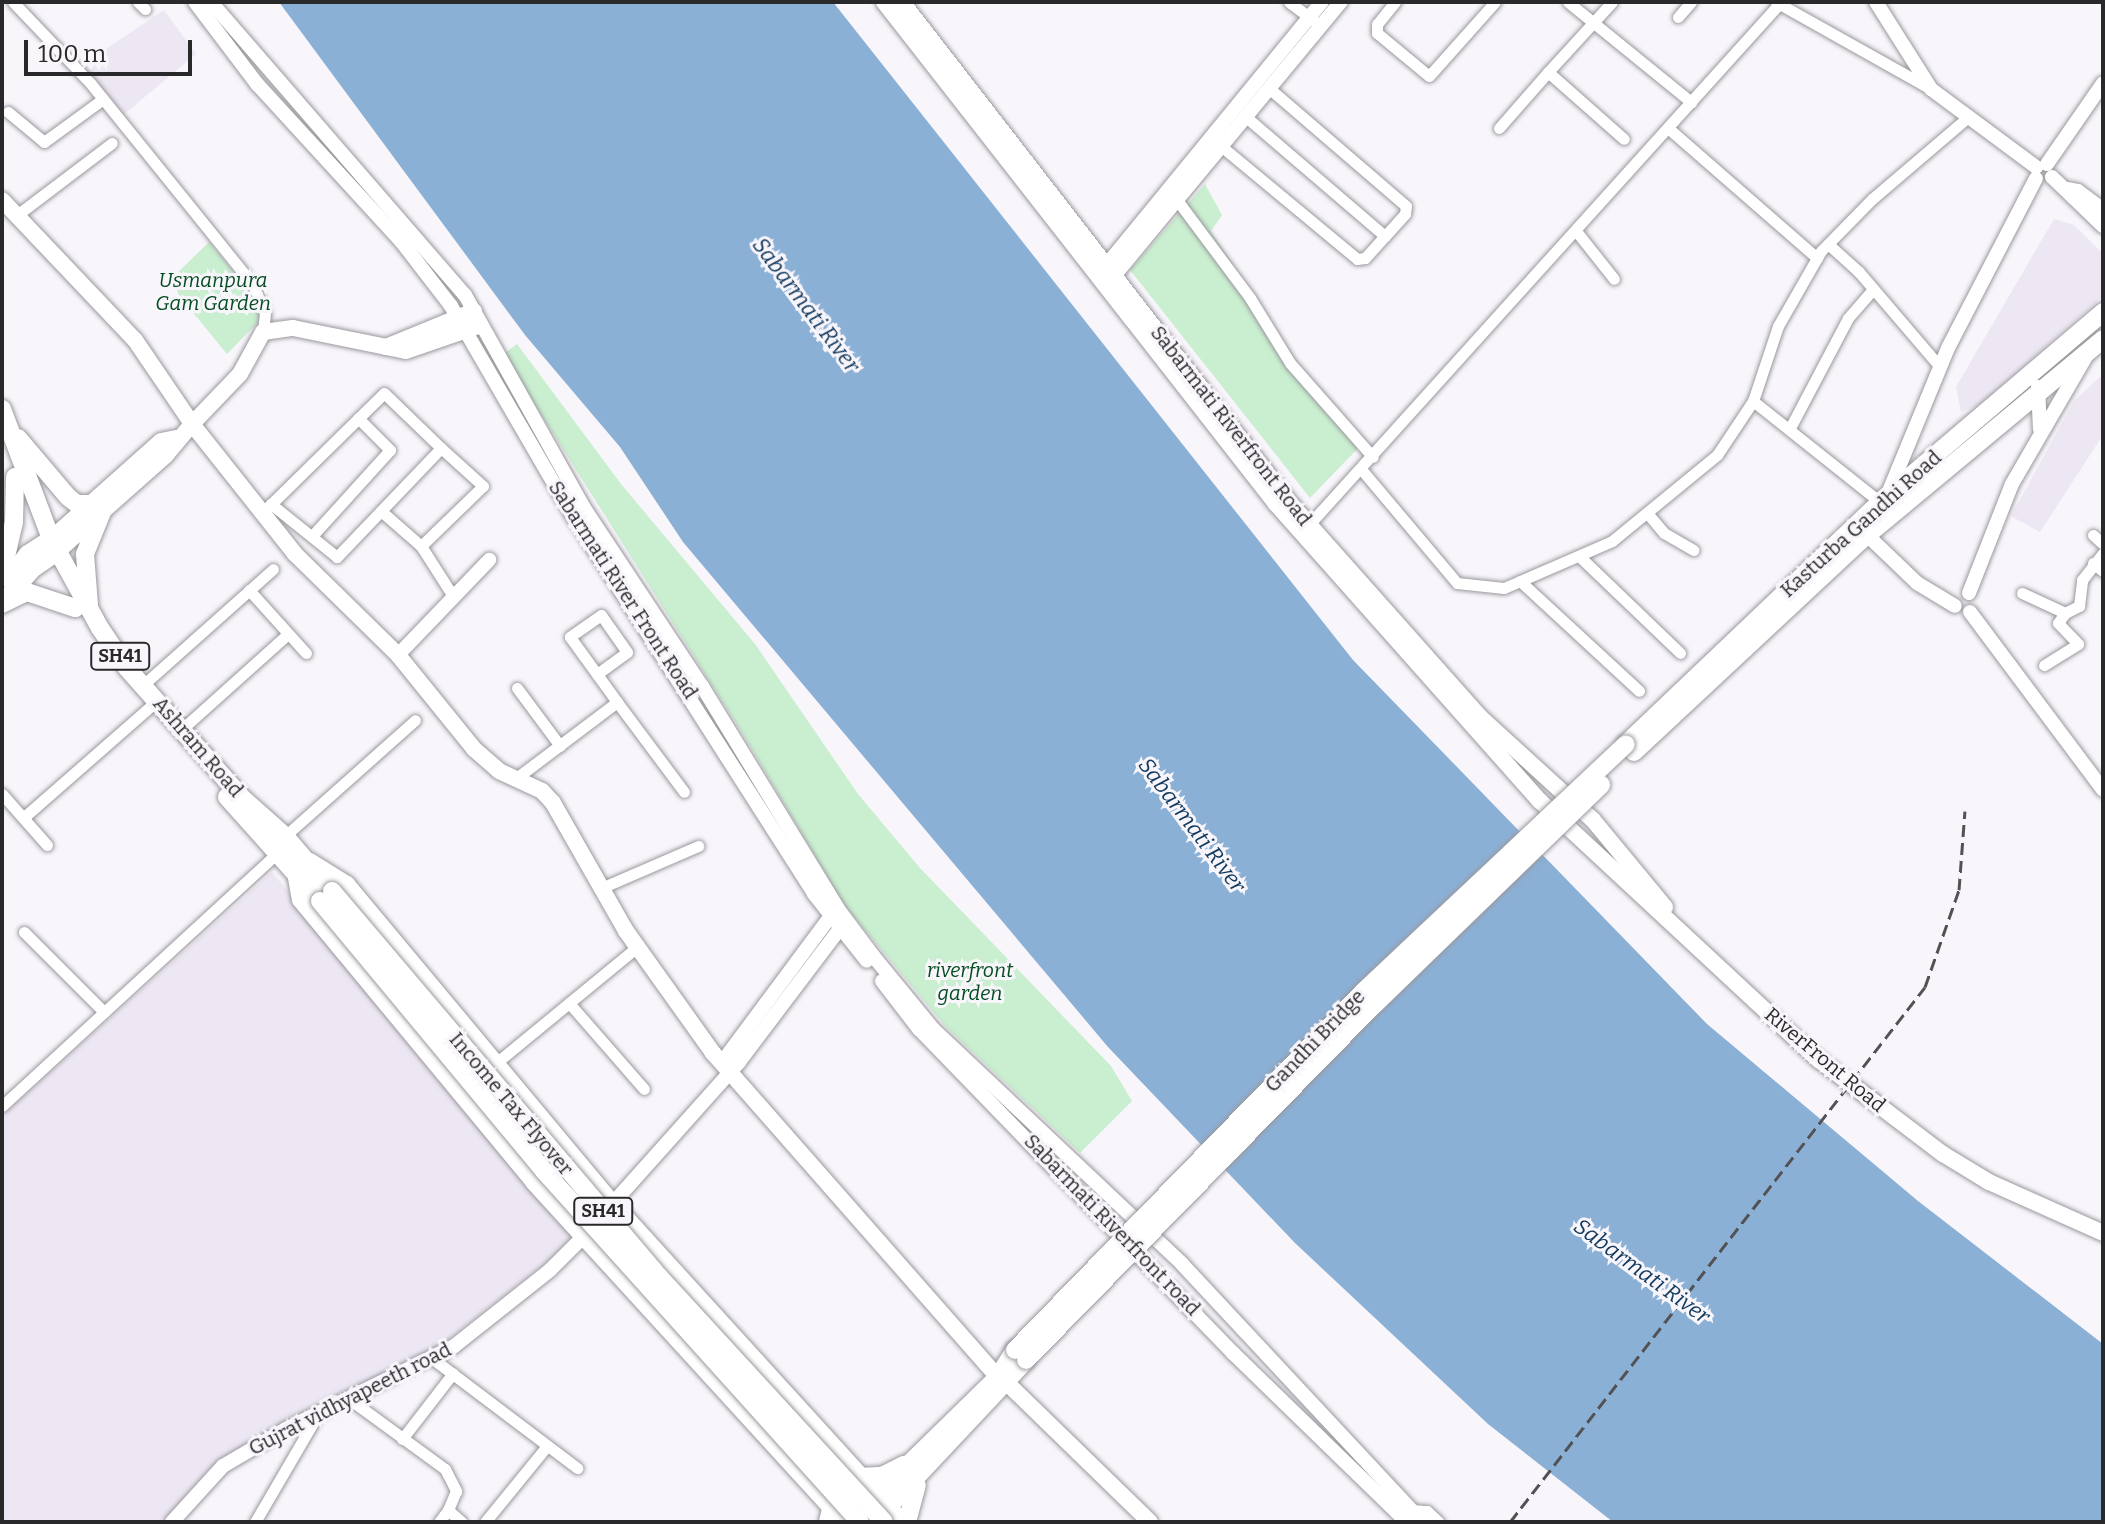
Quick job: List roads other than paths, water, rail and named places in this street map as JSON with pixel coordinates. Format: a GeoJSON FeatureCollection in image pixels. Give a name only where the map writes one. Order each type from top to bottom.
{"type":"FeatureCollection","features":[{"type":"Feature","properties":{"kind":"main road","name":"Sabarmati Riverfront Road"},"geometry":{"type":"LineString","coordinates":[[884,2],[1106,276],[1305,529],[1540,801],[1578,840]]}},
{"type":"Feature","properties":{"kind":"main road","name":"Sabarmati Riverfront Road"},"geometry":{"type":"LineString","coordinates":[[902,2],[1106,276]]}},
{"type":"Feature","properties":{"kind":"main road"},"geometry":{"type":"LineString","coordinates":[[2,200],[135,340],[192,424],[267,507],[295,554],[398,655],[474,749],[515,779],[542,791],[553,803],[637,947],[727,1070],[1003,1380],[1150,1522]]}},
{"type":"Feature","properties":{"kind":"main road","name":"Kasturba Gandhi Road"},"geometry":{"type":"LineString","coordinates":[[1630,748],[1883,499],[2103,312]]}},
{"type":"Feature","properties":{"kind":"main road"},"geometry":{"type":"LineString","coordinates":[[2,588],[96,508],[161,441],[176,438],[192,424],[240,374],[263,332],[293,328],[406,351],[470,322]]}},
{"type":"Feature","properties":{"kind":"main road","name":"Kasturba Gandhi Road"},"geometry":{"type":"LineString","coordinates":[[1630,748],[1867,535],[2096,345]]}},
{"type":"Feature","properties":{"kind":"main road","name":"Ashram Road"},"geometry":{"type":"LineString","coordinates":[[2,409],[15,477],[82,610],[150,707],[276,854],[300,865]]}},
{"type":"Feature","properties":{"kind":"main road"},"geometry":{"type":"LineString","coordinates":[[5,434],[68,497],[96,508]]}},
{"type":"Feature","properties":{"kind":"main road","name":"Ashram Road"},"geometry":{"type":"LineString","coordinates":[[5,434],[49,548]]}},
{"type":"Feature","properties":{"kind":"main road"},"geometry":{"type":"LineString","coordinates":[[2,574],[14,522],[15,477]]}},
{"type":"Feature","properties":{"kind":"main road"},"geometry":{"type":"LineString","coordinates":[[2,604],[27,592],[82,610],[85,554],[96,508]]}},
{"type":"Feature","properties":{"kind":"main road","name":"Sabarmati Riverfront Road"},"geometry":{"type":"LineString","coordinates":[[1305,529],[1479,716],[1593,820]]}},
{"type":"Feature","properties":{"kind":"main road"},"geometry":{"type":"LineString","coordinates":[[2,604],[49,548]]}},
{"type":"Feature","properties":{"kind":"main road","name":"Ashram Road"},"geometry":{"type":"LineString","coordinates":[[82,610],[241,797],[285,836],[300,865]]}},
{"type":"Feature","properties":{"kind":"main road","name":"Gandhi Bridge"},"geometry":{"type":"LineString","coordinates":[[872,1515],[1003,1380],[1020,1355],[1630,748]]}},
{"type":"Feature","properties":{"kind":"main road","name":"RiverFront Road"},"geometry":{"type":"LineString","coordinates":[[1593,820],[1669,912],[1825,1054],[1947,1150],[2103,1224]]}},
{"type":"Feature","properties":{"kind":"main road","name":"RiverFront Road"},"geometry":{"type":"LineString","coordinates":[[1578,840],[1819,1060],[1930,1145],[1989,1182],[2103,1233]]}},
{"type":"Feature","properties":{"kind":"main road"},"geometry":{"type":"LineString","coordinates":[[834,1518],[583,1238],[300,900],[300,865],[347,884],[613,1203],[860,1476],[872,1515],[905,1522],[920,1464]]}},
{"type":"Feature","properties":{"kind":"main road","name":"Income Tax Flyover"},"geometry":{"type":"LineString","coordinates":[[300,865],[872,1515]]}},
{"type":"Feature","properties":{"kind":"main road"},"geometry":{"type":"LineString","coordinates":[[860,1476],[920,1464]]}},
{"type":"Feature","properties":{"kind":"street"},"geometry":{"type":"LineString","coordinates":[[13,2],[103,99],[253,285],[265,313],[263,332]]}},
{"type":"Feature","properties":{"kind":"street"},"geometry":{"type":"LineString","coordinates":[[195,2],[257,84],[401,241],[470,322]]}},
{"type":"Feature","properties":{"kind":"street"},"geometry":{"type":"LineString","coordinates":[[211,2],[470,322],[584,508],[702,686],[838,919],[729,1053],[727,1070]]}},
{"type":"Feature","properties":{"kind":"street"},"geometry":{"type":"LineString","coordinates":[[1289,2],[1315,22]]}},
{"type":"Feature","properties":{"kind":"street"},"geometry":{"type":"LineString","coordinates":[[1106,276],[1177,200],[1269,88],[1315,22],[1322,2]]}},
{"type":"Feature","properties":{"kind":"street"},"geometry":{"type":"LineString","coordinates":[[1106,276],[1315,22],[1341,2]]}},
{"type":"Feature","properties":{"kind":"street"},"geometry":{"type":"LineString","coordinates":[[1395,2],[1377,24],[1377,33],[1429,76],[1496,2]]}},
{"type":"Feature","properties":{"kind":"street"},"geometry":{"type":"LineString","coordinates":[[1568,2],[1691,102]]}},
{"type":"Feature","properties":{"kind":"street"},"geometry":{"type":"LineString","coordinates":[[1499,128],[1612,2]]}},
{"type":"Feature","properties":{"kind":"street"},"geometry":{"type":"LineString","coordinates":[[1678,17],[1691,2]]}},
{"type":"Feature","properties":{"kind":"street"},"geometry":{"type":"LineString","coordinates":[[1876,2],[1931,89]]}},
{"type":"Feature","properties":{"kind":"street"},"geometry":{"type":"LineString","coordinates":[[1305,529],[1576,231],[1777,3],[1931,89],[2067,189],[2078,191],[2103,210]]}},
{"type":"Feature","properties":{"kind":"street"},"geometry":{"type":"LineString","coordinates":[[1548,72],[1624,139]]}},
{"type":"Feature","properties":{"kind":"street"},"geometry":{"type":"LineString","coordinates":[[1753,401],[1883,499],[1940,367],[2045,173],[2103,83]]}},
{"type":"Feature","properties":{"kind":"street"},"geometry":{"type":"LineString","coordinates":[[1221,146],[1357,259],[1365,258],[1385,236],[1406,206],[1269,88]]}},
{"type":"Feature","properties":{"kind":"street"},"geometry":{"type":"LineString","coordinates":[[1902,483],[1953,350],[2045,173],[2103,97]]}},
{"type":"Feature","properties":{"kind":"street"},"geometry":{"type":"LineString","coordinates":[[8,112],[44,142],[103,99]]}},
{"type":"Feature","properties":{"kind":"street"},"geometry":{"type":"LineString","coordinates":[[1246,117],[1385,236]]}},
{"type":"Feature","properties":{"kind":"street"},"geometry":{"type":"LineString","coordinates":[[1361,469],[1457,583],[1504,588],[1612,541],[1717,455],[1753,401],[1778,326],[1828,244],[1918,157],[1967,118]]}},
{"type":"Feature","properties":{"kind":"street"},"geometry":{"type":"LineString","coordinates":[[1668,128],[1817,258]]}},
{"type":"Feature","properties":{"kind":"street"},"geometry":{"type":"LineString","coordinates":[[17,215],[112,143]]}},
{"type":"Feature","properties":{"kind":"street"},"geometry":{"type":"LineString","coordinates":[[2067,189],[2070,200],[2103,226]]}},
{"type":"Feature","properties":{"kind":"street"},"geometry":{"type":"LineString","coordinates":[[1177,200],[1250,298],[1290,363],[1373,457]]}},
{"type":"Feature","properties":{"kind":"street"},"geometry":{"type":"LineString","coordinates":[[1576,231],[1614,279]]}},
{"type":"Feature","properties":{"kind":"street"},"geometry":{"type":"LineString","coordinates":[[1828,244],[1873,289],[1940,367]]}},
{"type":"Feature","properties":{"kind":"street"},"geometry":{"type":"LineString","coordinates":[[1790,428],[1848,318],[1873,289]]}},
{"type":"Feature","properties":{"kind":"street"},"geometry":{"type":"LineString","coordinates":[[1969,593],[2040,429],[2096,345]]}},
{"type":"Feature","properties":{"kind":"street"},"geometry":{"type":"LineString","coordinates":[[2030,376],[2041,392],[2040,429]]}},
{"type":"Feature","properties":{"kind":"street"},"geometry":{"type":"LineString","coordinates":[[421,546],[483,486],[384,393],[267,507],[312,536],[337,557],[441,448]]}},
{"type":"Feature","properties":{"kind":"street"},"geometry":{"type":"LineString","coordinates":[[312,536],[390,450],[358,418]]}},
{"type":"Feature","properties":{"kind":"street"},"geometry":{"type":"LineString","coordinates":[[381,511],[421,546],[453,596]]}},
{"type":"Feature","properties":{"kind":"street"},"geometry":{"type":"LineString","coordinates":[[1648,514],[1664,533],[1694,550]]}},
{"type":"Feature","properties":{"kind":"street"},"geometry":{"type":"LineString","coordinates":[[1867,535],[1917,583],[1970,612],[2103,790]]}},
{"type":"Feature","properties":{"kind":"street"},"geometry":{"type":"LineString","coordinates":[[2093,535],[2103,544]]}},
{"type":"Feature","properties":{"kind":"street"},"geometry":{"type":"LineString","coordinates":[[2044,665],[2078,644],[2058,623],[2065,613],[2079,606],[2082,580],[2098,567],[2103,553]]}},
{"type":"Feature","properties":{"kind":"street"},"geometry":{"type":"LineString","coordinates":[[1579,556],[1680,653]]}},
{"type":"Feature","properties":{"kind":"street"},"geometry":{"type":"LineString","coordinates":[[398,655],[489,560]]}},
{"type":"Feature","properties":{"kind":"street"},"geometry":{"type":"LineString","coordinates":[[143,685],[273,569]]}},
{"type":"Feature","properties":{"kind":"street"},"geometry":{"type":"LineString","coordinates":[[1520,581],[1639,691]]}},
{"type":"Feature","properties":{"kind":"street"},"geometry":{"type":"LineString","coordinates":[[249,590],[306,653]]}},
{"type":"Feature","properties":{"kind":"street"},"geometry":{"type":"LineString","coordinates":[[1955,606],[1957,596],[1969,593]]}},
{"type":"Feature","properties":{"kind":"street"},"geometry":{"type":"LineString","coordinates":[[1969,593],[1975,601],[1970,612]]}},
{"type":"Feature","properties":{"kind":"street"},"geometry":{"type":"LineString","coordinates":[[2022,593],[2065,613]]}},
{"type":"Feature","properties":{"kind":"street"},"geometry":{"type":"LineString","coordinates":[[597,674],[627,652],[601,615],[570,637],[617,702],[684,792]]}},
{"type":"Feature","properties":{"kind":"street"},"geometry":{"type":"LineString","coordinates":[[182,729],[288,634]]}},
{"type":"Feature","properties":{"kind":"street"},"geometry":{"type":"LineString","coordinates":[[517,688],[560,746]]}},
{"type":"Feature","properties":{"kind":"street"},"geometry":{"type":"LineString","coordinates":[[515,779],[617,702]]}},
{"type":"Feature","properties":{"kind":"street"},"geometry":{"type":"LineString","coordinates":[[23,818],[150,707]]}},
{"type":"Feature","properties":{"kind":"street"},"geometry":{"type":"LineString","coordinates":[[285,836],[415,720]]}},
{"type":"Feature","properties":{"kind":"street"},"geometry":{"type":"LineString","coordinates":[[2,794],[47,845]]}},
{"type":"Feature","properties":{"kind":"street"},"geometry":{"type":"LineString","coordinates":[[601,888],[698,846]]}},
{"type":"Feature","properties":{"kind":"street"},"geometry":{"type":"LineString","coordinates":[[2,1106],[276,854]]}},
{"type":"Feature","properties":{"kind":"street","name":"Sabarmati Riverfront road"},"geometry":{"type":"LineString","coordinates":[[838,919],[934,1030],[1182,1264],[1409,1516]]}},
{"type":"Feature","properties":{"kind":"street","name":"Sabarmati Riverfront road"},"geometry":{"type":"LineString","coordinates":[[838,919],[919,1029],[1233,1353],[1409,1516],[1423,1522]]}},
{"type":"Feature","properties":{"kind":"street"},"geometry":{"type":"LineString","coordinates":[[24,932],[104,1012]]}},
{"type":"Feature","properties":{"kind":"street"},"geometry":{"type":"LineString","coordinates":[[496,1063],[637,947]]}},
{"type":"Feature","properties":{"kind":"street"},"geometry":{"type":"LineString","coordinates":[[569,1003],[644,1089]]}},
{"type":"Feature","properties":{"kind":"street","name":"Gujrat vidhyapeeth road"},"geometry":{"type":"LineString","coordinates":[[172,1522],[223,1466],[433,1359],[538,1279],[583,1238],[727,1070]]}},
{"type":"Feature","properties":{"kind":"street"},"geometry":{"type":"LineString","coordinates":[[433,1359],[577,1468]]}},
{"type":"Feature","properties":{"kind":"street"},"geometry":{"type":"LineString","coordinates":[[402,1439],[453,1373]]}},
{"type":"Feature","properties":{"kind":"street"},"geometry":{"type":"LineString","coordinates":[[352,1401],[445,1469],[456,1491],[439,1522]]}},
{"type":"Feature","properties":{"kind":"street"},"geometry":{"type":"LineString","coordinates":[[255,1522],[317,1416]]}},
{"type":"Feature","properties":{"kind":"street"},"geometry":{"type":"LineString","coordinates":[[485,1522],[547,1446]]}},
{"type":"Feature","properties":{"kind":"street"},"geometry":{"type":"LineString","coordinates":[[448,1510],[462,1522]]}},
{"type":"Feature","properties":{"kind":"street"},"geometry":{"type":"LineString","coordinates":[[1409,1516],[1427,1511],[1439,1522]]}},
{"type":"Feature","properties":{"kind":"water","name":"Sabarmati River"},"geometry":{"type":"Polygon","coordinates":[[[279,2],[833,2],[1353,660],[1707,1024],[1918,1201],[2103,1344],[2103,1522],[1613,1522],[1488,1424],[1295,1243],[1108,1047],[683,542],[620,447],[525,335],[279,2]]]}},
{"type":"Feature","properties":{"kind":"railway"},"geometry":{"type":"LineString","coordinates":[[1510,1522],[1925,987],[1959,890],[1965,811]]}},
{"type":"Feature","properties":{"kind":"park label","name":"Usmanpura Gam Garden"},"geometry":{"type":"Point","coordinates":[213,292]}},
{"type":"Feature","properties":{"kind":"park label","name":"riverfront garden"},"geometry":{"type":"Point","coordinates":[970,982]}}]}
